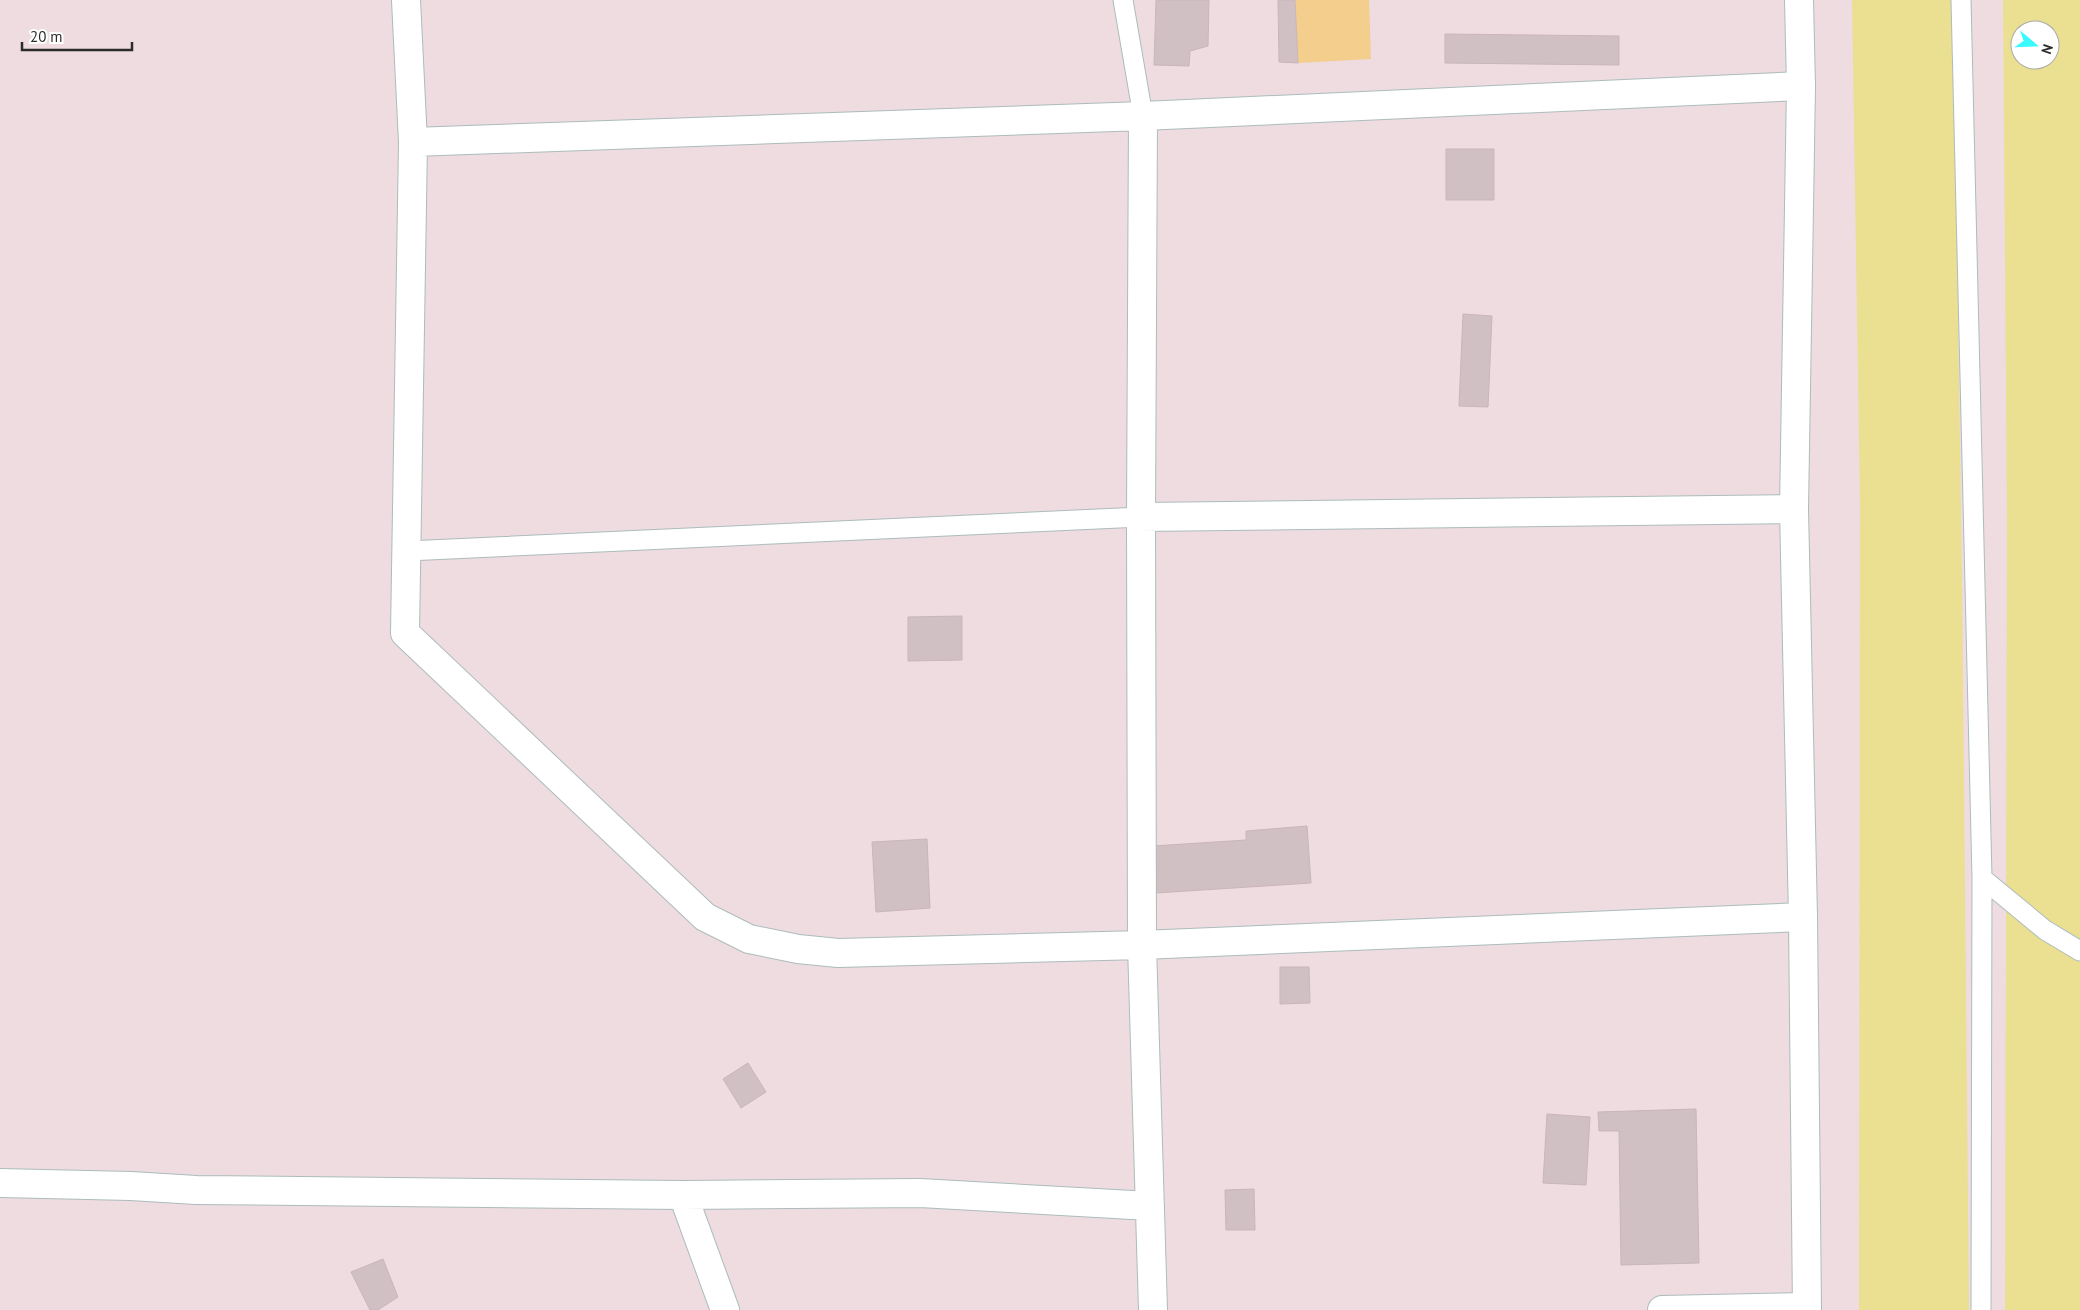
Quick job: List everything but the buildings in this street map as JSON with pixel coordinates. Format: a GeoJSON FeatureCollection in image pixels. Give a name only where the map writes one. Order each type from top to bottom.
{"type":"FeatureCollection","features":[{"type":"Feature","properties":{"kind":"street"},"geometry":{"type":"LineString","coordinates":[[406,0],[413,142],[405,633],[705,917],[749,939],[798,949],[838,953],[1142,945],[1803,917]]}},
{"type":"Feature","properties":{"kind":"street"},"geometry":{"type":"LineString","coordinates":[[1662,1310],[1807,1308],[1803,917],[1794,509],[1801,86],[1799,0]]}},
{"type":"Feature","properties":{"kind":"street"},"geometry":{"type":"LineString","coordinates":[[413,142],[1143,116],[1801,86]]}},
{"type":"Feature","properties":{"kind":"street"},"geometry":{"type":"LineString","coordinates":[[1143,116],[1141,516],[1142,945],[1152,1310]]}},
{"type":"Feature","properties":{"kind":"street"},"geometry":{"type":"LineString","coordinates":[[1141,516],[1794,509]]}},
{"type":"Feature","properties":{"kind":"street"},"geometry":{"type":"LineString","coordinates":[[0,1183],[131,1186],[196,1190],[683,1196],[920,1193],[1150,1206]]}},
{"type":"Feature","properties":{"kind":"street"},"geometry":{"type":"LineString","coordinates":[[683,1196],[725,1310]]}},
{"type":"Feature","properties":{"kind":"lane"},"geometry":{"type":"LineString","coordinates":[[1123,0],[1143,116]]}},
{"type":"Feature","properties":{"kind":"lane"},"geometry":{"type":"LineString","coordinates":[[1961,0],[1982,878],[1981,1310]]}},
{"type":"Feature","properties":{"kind":"lane"},"geometry":{"type":"LineString","coordinates":[[406,551],[1141,516]]}},
{"type":"Feature","properties":{"kind":"lane"},"geometry":{"type":"LineString","coordinates":[[1982,878],[2045,930],[2080,951]]}},
{"type":"Feature","properties":{"kind":"shaded area"},"geometry":{"type":"Polygon","coordinates":[[[1295,0],[1369,0],[1371,59],[1298,63],[1295,0]]]}},
{"type":"Feature","properties":{"kind":"shaded area"},"geometry":{"type":"Polygon","coordinates":[[[1852,0],[1953,0],[1962,574],[1969,1310],[1859,1310],[1860,505],[1852,0]]]}},
{"type":"Feature","properties":{"kind":"shaded area"},"geometry":{"type":"Polygon","coordinates":[[[2003,0],[2080,0],[2080,1310],[2005,1310],[2007,521],[2003,0]]]}}]}
